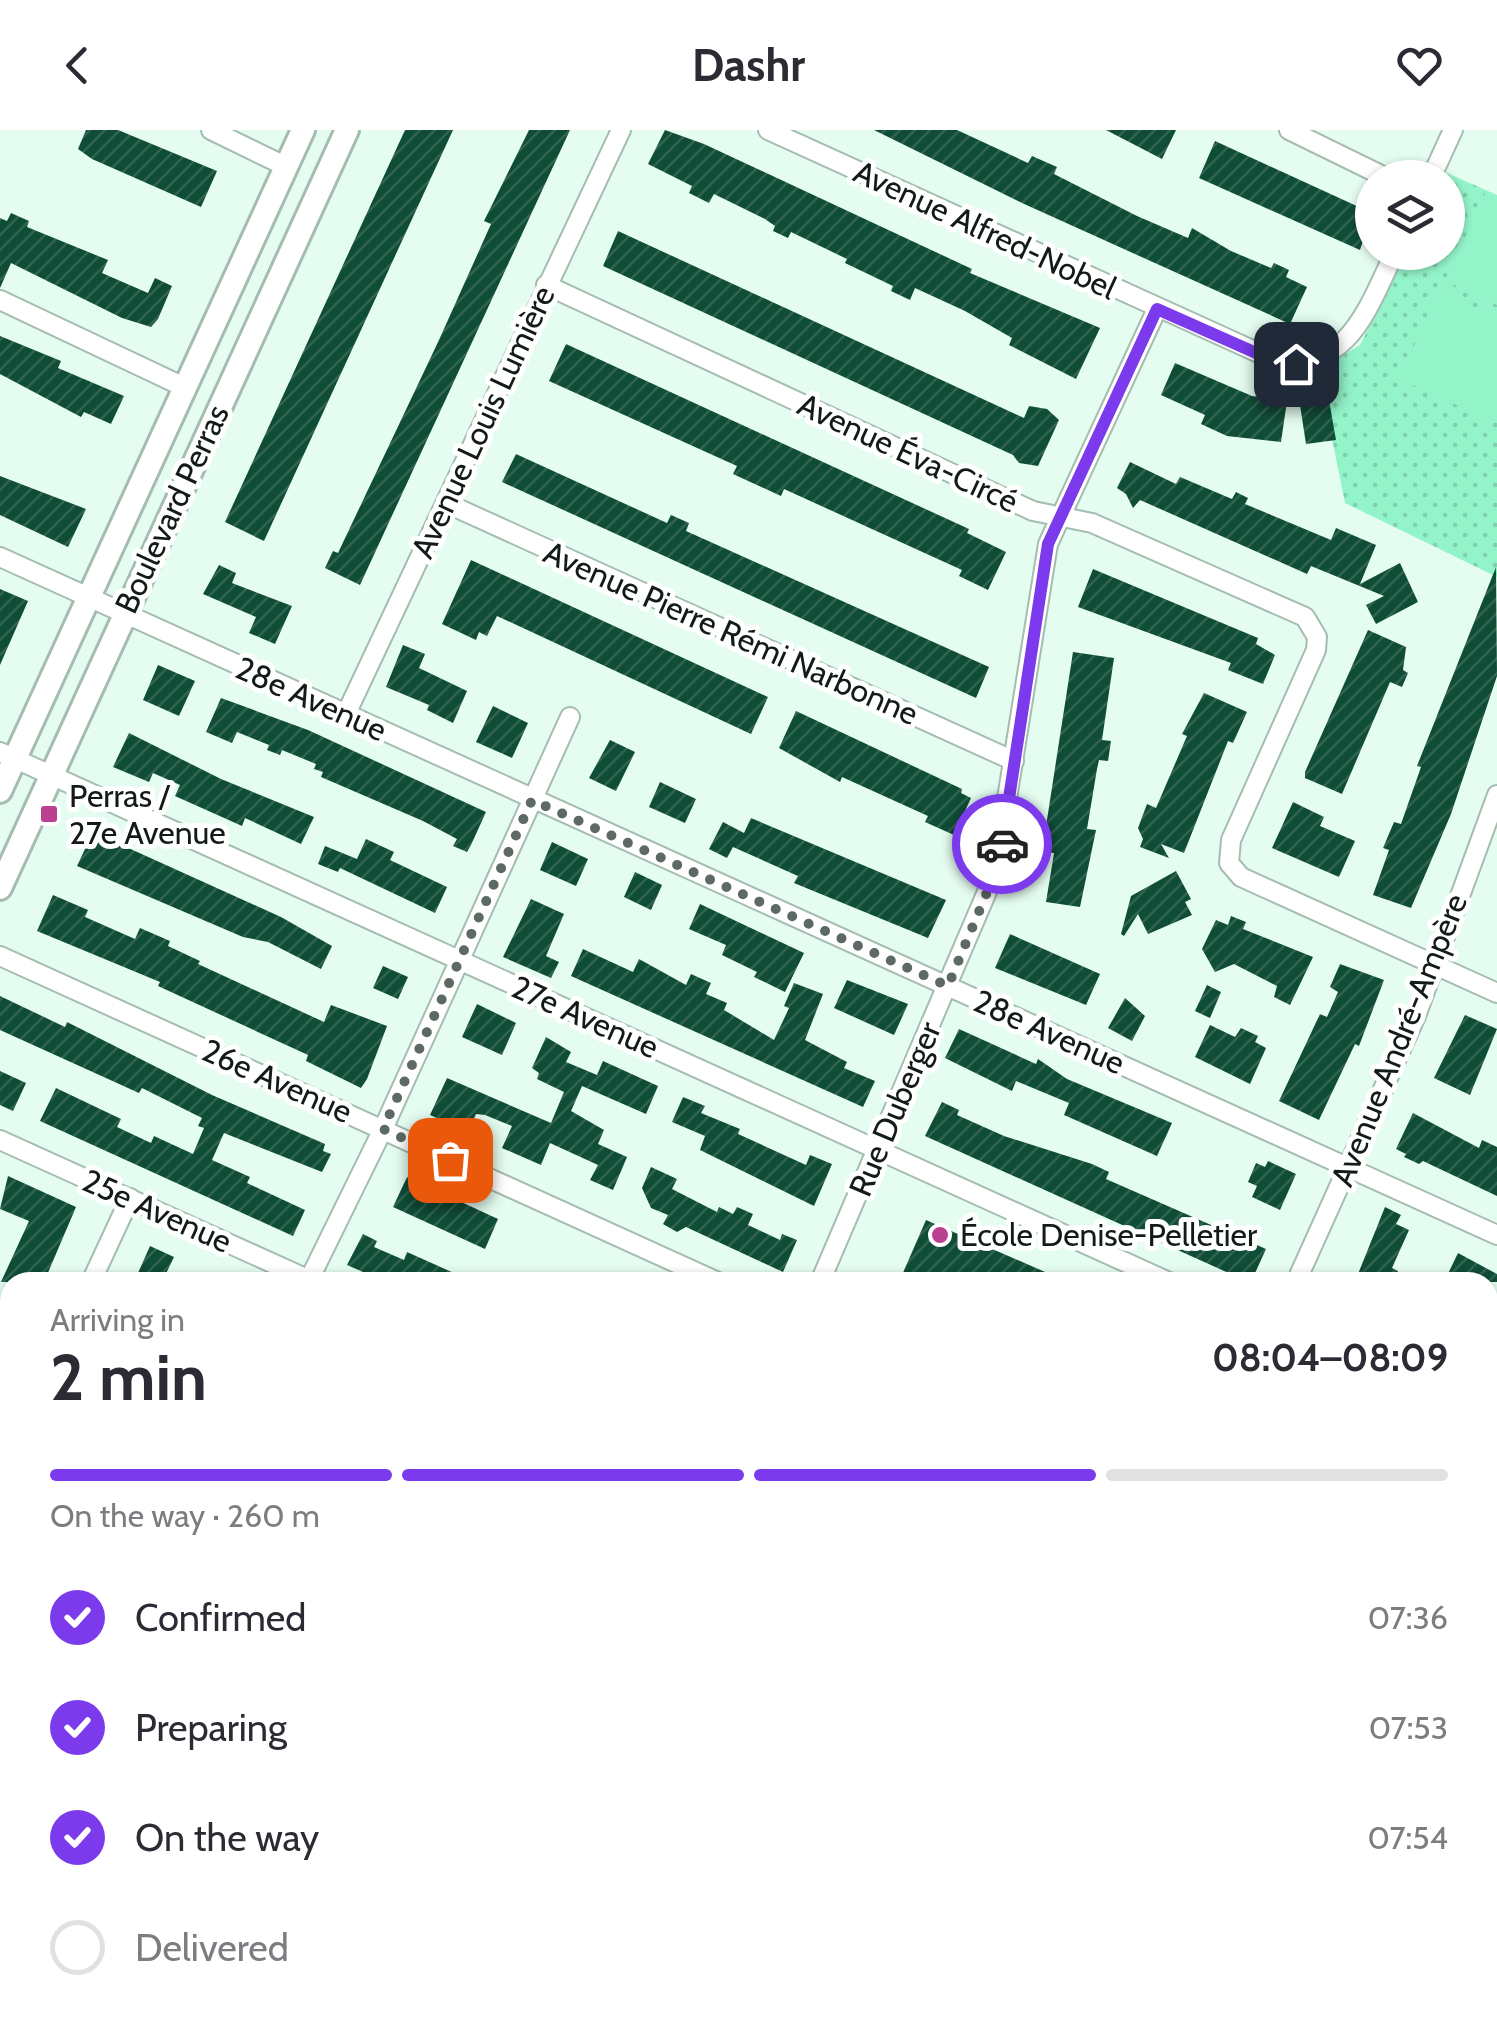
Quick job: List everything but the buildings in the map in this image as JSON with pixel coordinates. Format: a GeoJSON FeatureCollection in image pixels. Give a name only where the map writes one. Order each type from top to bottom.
{"type":"FeatureCollection","features":[{"type":"Feature","properties":{"kind":"main road","name":"Boulevard Perras"},"geometry":{"type":"LineString","coordinates":[[0,790],[8,755],[88,599],[303,130]]}},
{"type":"Feature","properties":{"kind":"main road","name":"Boulevard Perras"},"geometry":{"type":"LineString","coordinates":[[0,888],[347,130]]}},
{"type":"Feature","properties":{"kind":"street"},"geometry":{"type":"LineString","coordinates":[[211,130],[287,167]]}},
{"type":"Feature","properties":{"kind":"street","name":"Avenue Louis Lumière"},"geometry":{"type":"LineString","coordinates":[[346,714],[448,504],[620,130]]}},
{"type":"Feature","properties":{"kind":"street","name":"Avenue Alfred-Nobel"},"geometry":{"type":"LineString","coordinates":[[768,130],[1272,360],[1296,364],[1340,346],[1359,328],[1386,270]]}},
{"type":"Feature","properties":{"kind":"street"},"geometry":{"type":"LineString","coordinates":[[1289,130],[1355,162]]}},
{"type":"Feature","properties":{"kind":"street"},"geometry":{"type":"LineString","coordinates":[[1439,160],[1453,130]]}},
{"type":"Feature","properties":{"kind":"street","name":"Avenue Éva-Circé"},"geometry":{"type":"LineString","coordinates":[[546,286],[1033,511],[1092,523],[1305,617],[1317,637],[1316,650],[1231,840],[1228,862],[1241,877],[1497,994]]}},
{"type":"Feature","properties":{"kind":"street"},"geometry":{"type":"LineString","coordinates":[[0,300],[184,386]]}},
{"type":"Feature","properties":{"kind":"street","name":"Rue Duberger"},"geometry":{"type":"LineString","coordinates":[[824,1272],[1000,856],[1048,544],[1157,309]]}},
{"type":"Feature","properties":{"kind":"street","name":"Avenue Pierre Rémi Narbonne"},"geometry":{"type":"LineString","coordinates":[[448,504],[1014,761]]}},
{"type":"Feature","properties":{"kind":"street","name":"28e Avenue"},"geometry":{"type":"LineString","coordinates":[[0,557],[1497,1236]]}},
{"type":"Feature","properties":{"kind":"street"},"geometry":{"type":"LineString","coordinates":[[316,1272],[570,717]]}},
{"type":"Feature","properties":{"kind":"street","name":"27e Avenue"},"geometry":{"type":"LineString","coordinates":[[8,755],[1147,1272]]}},
{"type":"Feature","properties":{"kind":"street","name":"Avenue André-Ampère"},"geometry":{"type":"LineString","coordinates":[[1301,1272],[1416,1016],[1497,795]]}},
{"type":"Feature","properties":{"kind":"street","name":"26e Avenue"},"geometry":{"type":"LineString","coordinates":[[0,956],[696,1272]]}},
{"type":"Feature","properties":{"kind":"street","name":"25e Avenue"},"geometry":{"type":"LineString","coordinates":[[0,1140],[292,1272]]}},
{"type":"Feature","properties":{"kind":"street"},"geometry":{"type":"LineString","coordinates":[[95,1272],[130,1198]]}},
{"type":"Feature","properties":{"kind":"green space"},"geometry":{"type":"Polygon","coordinates":[[[1465,181],[1497,195],[1497,577],[1345,503],[1318,369],[1360,345],[1398,270],[1465,270],[1465,181]]]}},
{"type":"Feature","properties":{"kind":"green space"},"geometry":{"type":"Polygon","coordinates":[[[1485,193],[1497,198],[1497,305],[1445,281],[1450,270],[1465,270],[1465,237],[1485,193]]]}},
{"type":"Feature","properties":{"kind":"green space"},"geometry":{"type":"Polygon","coordinates":[[[1439,290],[1497,317],[1497,423],[1399,379],[1439,290]]]}},
{"type":"Feature","properties":{"kind":"way so far"},"geometry":{"type":"LineString","coordinates":[[450,1160],[383,1129],[532,800],[948,986],[984,903],[1002,844]]}},
{"type":"Feature","properties":{"kind":"place","name":"Perras / 27e Avenue"},"geometry":{"type":"Point","coordinates":[49,814]}},
{"type":"Feature","properties":{"kind":"place","name":"École Denise-Pelletier"},"geometry":{"type":"Point","coordinates":[940,1235]}},
{"type":"Feature","properties":{"kind":"route"},"geometry":{"type":"LineString","coordinates":[[1002,844],[1048,544],[1157,309],[1272,360],[1296,364]]}}]}
